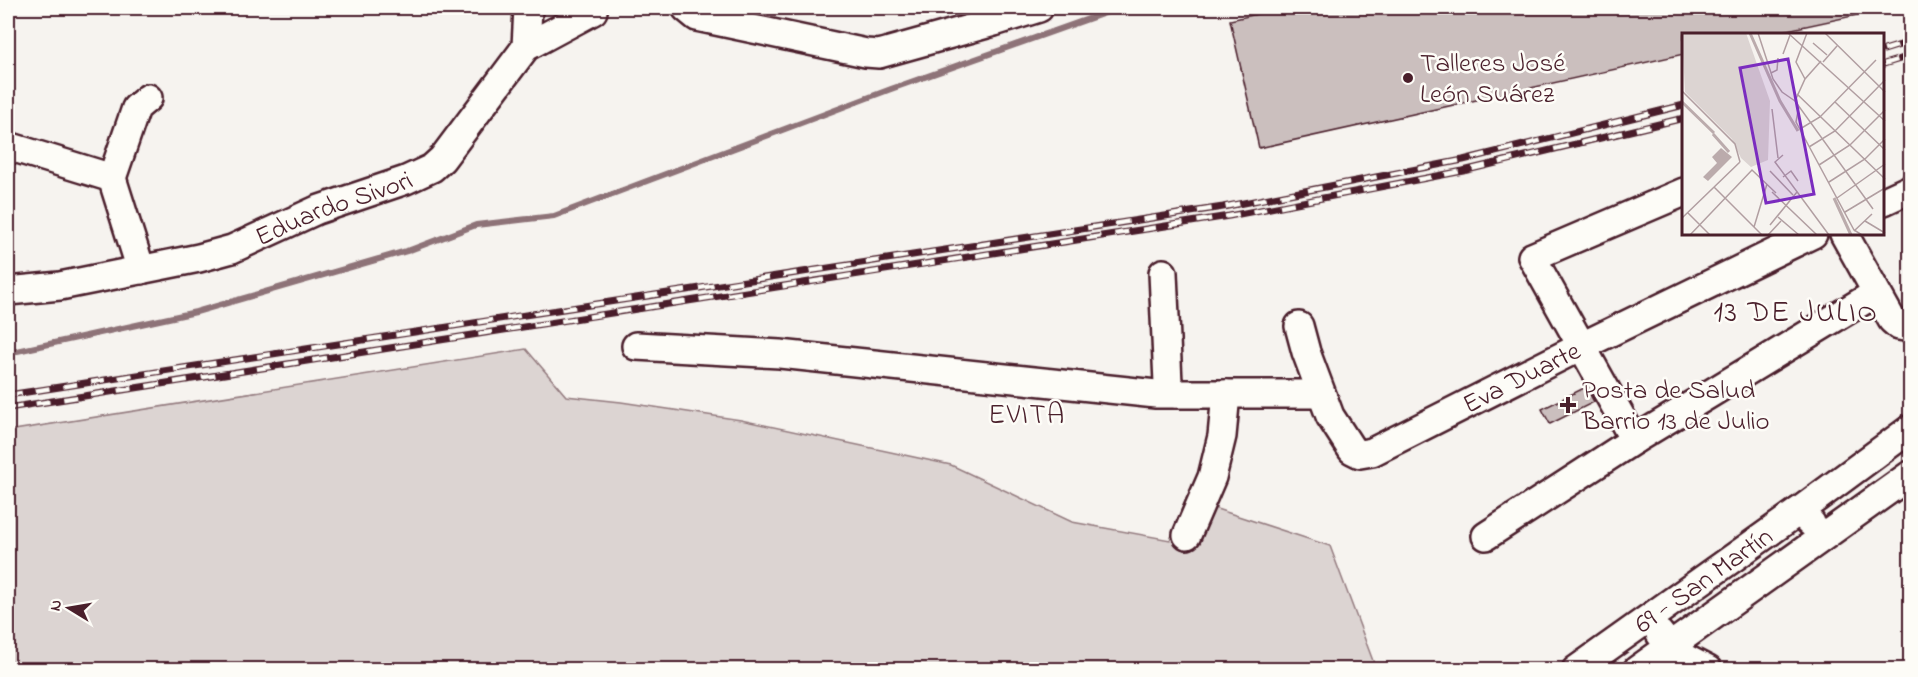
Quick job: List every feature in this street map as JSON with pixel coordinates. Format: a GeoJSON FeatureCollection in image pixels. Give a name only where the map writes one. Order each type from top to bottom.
{"type":"FeatureCollection","features":[{"type":"Feature","properties":{"kind":"street"},"geometry":{"type":"LineString","coordinates":[[525,47],[528,8]]}},
{"type":"Feature","properties":{"kind":"street"},"geometry":{"type":"LineString","coordinates":[[686,8],[697,16],[866,54],[879,54],[991,15],[1040,8]]}},
{"type":"Feature","properties":{"kind":"street","name":"Eduardo Sivori"},"geometry":{"type":"LineString","coordinates":[[8,291],[60,285],[141,270],[231,249],[317,210],[406,180],[432,168],[442,159],[525,47],[592,9]]}},
{"type":"Feature","properties":{"kind":"street"},"geometry":{"type":"LineString","coordinates":[[141,270],[112,178],[136,108],[148,98]]}},
{"type":"Feature","properties":{"kind":"street"},"geometry":{"type":"LineString","coordinates":[[8,146],[112,178]]}},
{"type":"Feature","properties":{"kind":"street"},"geometry":{"type":"LineString","coordinates":[[1885,201],[1911,189]]}},
{"type":"Feature","properties":{"kind":"street"},"geometry":{"type":"LineString","coordinates":[[1634,440],[1532,257],[1682,193]]}},
{"type":"Feature","properties":{"kind":"street","name":"Eva Duarte"},"geometry":{"type":"LineString","coordinates":[[1299,326],[1330,416],[1352,450],[1360,454],[1372,452],[1582,346],[1809,236]]}},
{"type":"Feature","properties":{"kind":"street"},"geometry":{"type":"LineString","coordinates":[[1845,236],[1892,320],[1899,326],[1911,328]]}},
{"type":"Feature","properties":{"kind":"street"},"geometry":{"type":"LineString","coordinates":[[1163,273],[1168,383],[1176,394]]}},
{"type":"Feature","properties":{"kind":"street"},"geometry":{"type":"LineString","coordinates":[[1486,536],[1634,440],[1876,293]]}},
{"type":"Feature","properties":{"kind":"street"},"geometry":{"type":"LineString","coordinates":[[636,346],[780,354],[1155,394],[1321,394]]}},
{"type":"Feature","properties":{"kind":"street"},"geometry":{"type":"LineString","coordinates":[[1187,535],[1212,477],[1222,436],[1226,394]]}},
{"type":"Feature","properties":{"kind":"street","name":"69 - San Martín"},"geometry":{"type":"LineString","coordinates":[[1576,669],[1911,429]]}},
{"type":"Feature","properties":{"kind":"street","name":"69 - San Martín"},"geometry":{"type":"LineString","coordinates":[[1637,669],[1911,476]]}},
{"type":"Feature","properties":{"kind":"street","name":"69 - San Martín"},"geometry":{"type":"LineString","coordinates":[[1799,510],[1825,536]]}},
{"type":"Feature","properties":{"kind":"street"},"geometry":{"type":"LineString","coordinates":[[1649,618],[1675,653],[1708,669]]}},
{"type":"Feature","properties":{"kind":"shaded area"},"geometry":{"type":"Polygon","coordinates":[[[526,349],[566,396],[741,420],[951,465],[1072,522],[1170,540],[1186,499],[1330,546],[1376,669],[8,669],[8,431],[526,349]]]}},
{"type":"Feature","properties":{"kind":"building","name":"Talleres José León Suárez"},"geometry":{"type":"Polygon","coordinates":[[[1284,8],[1861,8],[1862,14],[1774,33],[1682,33],[1682,54],[1259,148],[1230,20],[1284,8]]]}},
{"type":"Feature","properties":{"kind":"building","name":"Posta de Salud Barrio 13 de Julio"},"geometry":{"type":"Polygon","coordinates":[[[1586,387],[1594,402],[1550,424],[1542,409],[1586,387]]]}},
{"type":"Feature","properties":{"kind":"waterway"},"geometry":{"type":"LineString","coordinates":[[8,353],[196,312],[410,250],[476,225],[554,216],[891,89],[1119,8]]}},
{"type":"Feature","properties":{"kind":"railway"},"geometry":{"type":"LineString","coordinates":[[1885,50],[1910,42]]}},
{"type":"Feature","properties":{"kind":"railway"},"geometry":{"type":"LineString","coordinates":[[1885,64],[1910,56]]}},
{"type":"Feature","properties":{"kind":"railway"},"geometry":{"type":"LineString","coordinates":[[8,395],[1223,207],[1463,160],[1682,105]]}},
{"type":"Feature","properties":{"kind":"railway"},"geometry":{"type":"LineString","coordinates":[[8,408],[1229,216],[1463,171],[1682,118]]}},
{"type":"Feature","properties":{"kind":"place","name":"Talleres José León Suárez"},"geometry":{"type":"Point","coordinates":[1408,78]}},
{"type":"Feature","properties":{"kind":"place","name":"Posta de Salud Barrio 13 de Julio"},"geometry":{"type":"Point","coordinates":[1568,405]}},
{"type":"Feature","properties":{"kind":"district","name":"13 DE JULIO"},"geometry":{"type":"Point","coordinates":[1796,311]}},
{"type":"Feature","properties":{"kind":"district","name":"EVITA"},"geometry":{"type":"Point","coordinates":[1027,413]}}]}
